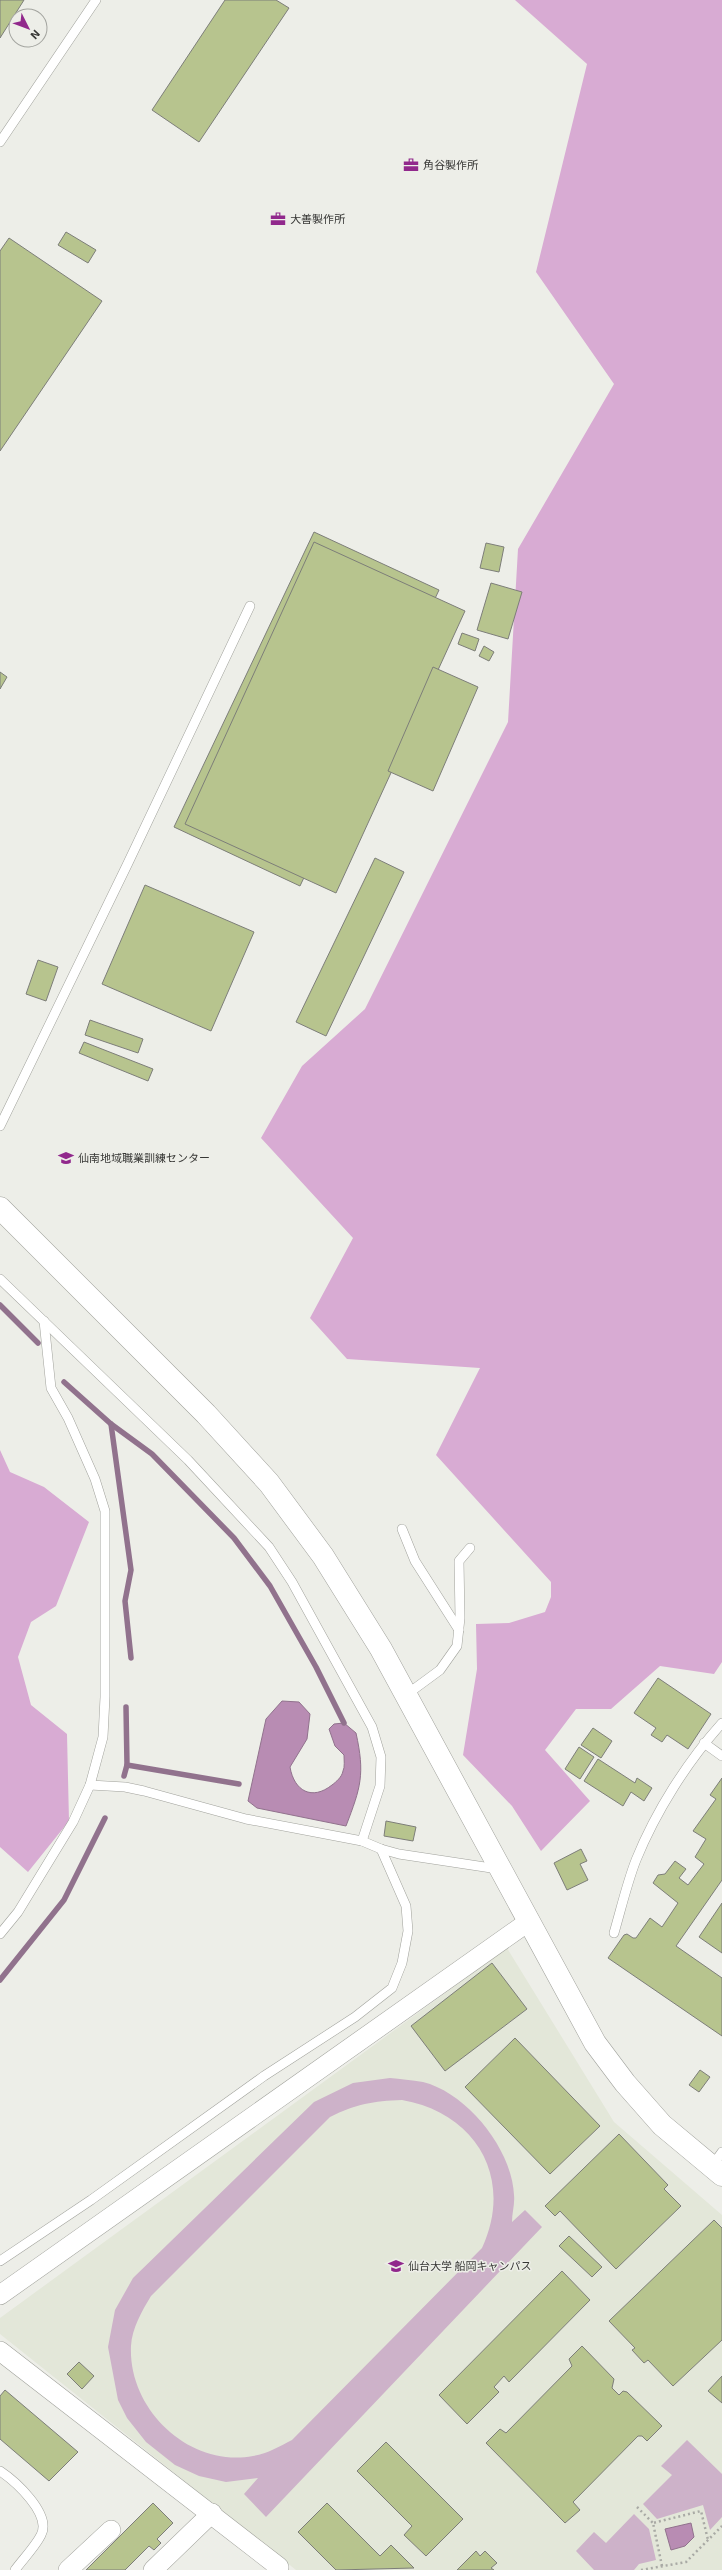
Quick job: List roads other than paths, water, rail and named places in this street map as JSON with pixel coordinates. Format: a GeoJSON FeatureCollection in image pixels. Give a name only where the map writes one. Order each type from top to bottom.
{"type":"FeatureCollection","features":[{"type":"Feature","properties":{"kind":"street"},"geometry":{"type":"LineString","coordinates":[[0,1208],[206,1414],[269,1483],[323,1556],[381,1649],[498,1869],[594,2043],[625,2083],[662,2124],[718,2165]]}},
{"type":"Feature","properties":{"kind":"street"},"geometry":{"type":"LineString","coordinates":[[0,2294],[528,1922]]}},
{"type":"Feature","properties":{"kind":"street"},"geometry":{"type":"LineString","coordinates":[[0,2351],[212,2513],[279,2567],[276,2570]]}},
{"type":"Feature","properties":{"kind":"street"},"geometry":{"type":"LineString","coordinates":[[153,2570],[212,2513]]}},
{"type":"Feature","properties":{"kind":"street"},"geometry":{"type":"LineString","coordinates":[[68,2570],[111,2530]]}},
{"type":"Feature","properties":{"kind":"lane"},"geometry":{"type":"LineString","coordinates":[[0,142],[96,0]]}},
{"type":"Feature","properties":{"kind":"lane"},"geometry":{"type":"LineString","coordinates":[[0,1126],[128,863],[250,606]]}},
{"type":"Feature","properties":{"kind":"lane"},"geometry":{"type":"LineString","coordinates":[[0,1279],[188,1460],[269,1547],[292,1582],[372,1727],[381,1757],[380,1786],[362,1841]]}},
{"type":"Feature","properties":{"kind":"lane"},"geometry":{"type":"LineString","coordinates":[[0,1934],[18,1912],[60,1846],[90,1785],[102,1737],[105,1697],[105,1511],[96,1479],[68,1418],[51,1388],[44,1321]]}},
{"type":"Feature","properties":{"kind":"lane"},"geometry":{"type":"LineString","coordinates":[[402,1529],[415,1560],[459,1630]]}},
{"type":"Feature","properties":{"kind":"lane"},"geometry":{"type":"LineString","coordinates":[[406,1695],[440,1670],[457,1646],[459,1630],[459,1561],[470,1548]]}},
{"type":"Feature","properties":{"kind":"lane"},"geometry":{"type":"LineString","coordinates":[[614,1933],[636,1861],[652,1825],[704,1743],[722,1723]]}},
{"type":"Feature","properties":{"kind":"lane"},"geometry":{"type":"LineString","coordinates":[[704,1743],[722,1756]]}},
{"type":"Feature","properties":{"kind":"lane"},"geometry":{"type":"LineString","coordinates":[[90,1785],[125,1787],[246,1819],[362,1841],[381,1849],[498,1869]]}},
{"type":"Feature","properties":{"kind":"lane"},"geometry":{"type":"LineString","coordinates":[[0,2261],[91,2200],[264,2076],[356,2017],[392,1988],[402,1963],[408,1931],[406,1906],[381,1849]]}},
{"type":"Feature","properties":{"kind":"lane"},"geometry":{"type":"LineString","coordinates":[[0,2471],[19,2484],[43,2520],[42,2534],[15,2570]]}},
{"type":"Feature","properties":{"kind":"waterway"},"geometry":{"type":"LineString","coordinates":[[0,1305],[38,1343]]}},
{"type":"Feature","properties":{"kind":"waterway"},"geometry":{"type":"LineString","coordinates":[[64,1382],[111,1424],[152,1454],[234,1538],[270,1586],[316,1667],[344,1723]]}},
{"type":"Feature","properties":{"kind":"waterway"},"geometry":{"type":"LineString","coordinates":[[111,1424],[131,1570],[125,1601],[131,1658]]}},
{"type":"Feature","properties":{"kind":"waterway"},"geometry":{"type":"LineString","coordinates":[[126,1707],[127,1765],[239,1784]]}},
{"type":"Feature","properties":{"kind":"waterway"},"geometry":{"type":"LineString","coordinates":[[124,1776],[127,1765]]}},
{"type":"Feature","properties":{"kind":"waterway"},"geometry":{"type":"LineString","coordinates":[[0,1980],[64,1900],[105,1818]]}},
{"type":"Feature","properties":{"kind":"place","name":"角谷製作所"},"geometry":{"type":"Point","coordinates":[411,165]}},
{"type":"Feature","properties":{"kind":"place","name":"大善製作所"},"geometry":{"type":"Point","coordinates":[278,219]}},
{"type":"Feature","properties":{"kind":"place","name":"仙南地域職業訓練センター"},"geometry":{"type":"Point","coordinates":[66,1158]}},
{"type":"Feature","properties":{"kind":"place","name":"仙台大学 船岡キャンパス"},"geometry":{"type":"Point","coordinates":[396,2266]}}]}
